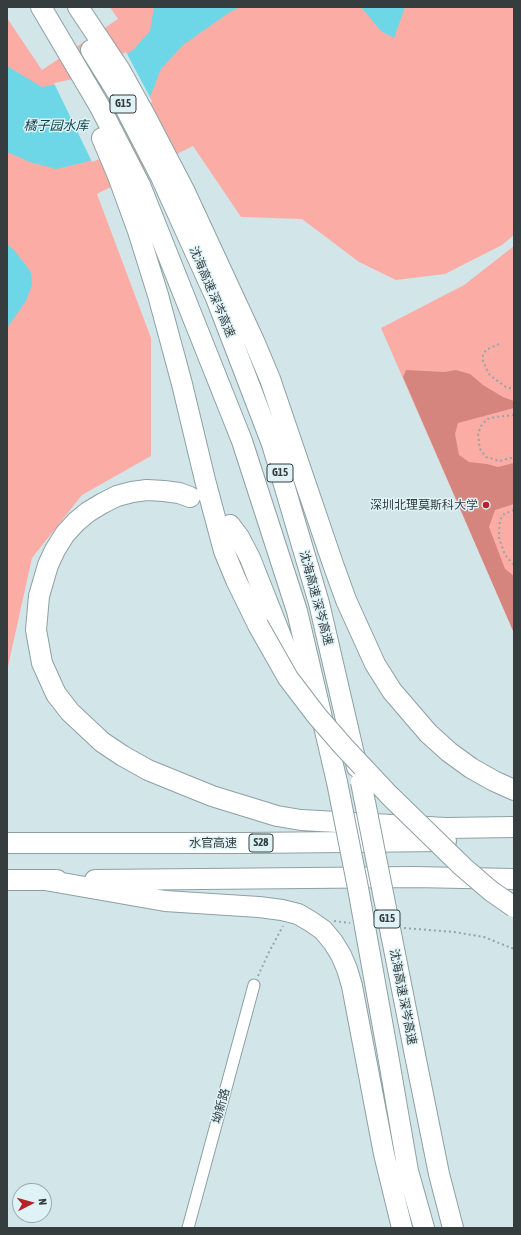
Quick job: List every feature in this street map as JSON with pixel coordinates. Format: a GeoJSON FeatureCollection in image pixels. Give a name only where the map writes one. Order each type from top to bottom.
{"type":"FeatureCollection","features":[{"type":"Feature","properties":{"kind":"highway"},"geometry":{"type":"LineString","coordinates":[[29,7],[58,46]]}},
{"type":"Feature","properties":{"kind":"highway"},"geometry":{"type":"LineString","coordinates":[[41,7],[88,112],[106,148],[131,187],[138,231],[158,295],[182,384],[204,480],[224,551],[238,585],[258,625],[288,678],[317,716],[344,747],[389,795],[463,867],[491,891],[514,907]]}},
{"type":"Feature","properties":{"kind":"highway","name":"沈海高速 深岑高速"},"geometry":{"type":"LineString","coordinates":[[65,7],[87,31],[117,92],[167,174],[272,444],[319,603],[361,782],[414,1055],[439,1174],[454,1228]]}},
{"type":"Feature","properties":{"kind":"highway"},"geometry":{"type":"LineString","coordinates":[[78,7],[87,31]]}},
{"type":"Feature","properties":{"kind":"highway"},"geometry":{"type":"LineString","coordinates":[[167,174],[247,327],[270,379],[346,600],[375,664],[392,691],[428,734],[471,768],[494,782],[514,790]]}},
{"type":"Feature","properties":{"kind":"highway","name":"沈海高速 深岑高速"},"geometry":{"type":"LineString","coordinates":[[131,187],[242,441],[297,611],[336,777],[358,888],[408,1172],[424,1228]]}},
{"type":"Feature","properties":{"kind":"highway"},"geometry":{"type":"LineString","coordinates":[[190,497],[179,493],[147,490],[117,496],[102,502],[76,522],[65,534],[55,550],[48,565],[38,596],[36,630],[42,663],[56,694],[70,712],[102,742],[148,770],[212,796],[276,816],[301,820],[446,828],[514,827]]}},
{"type":"Feature","properties":{"kind":"highway"},"geometry":{"type":"LineString","coordinates":[[230,525],[239,537],[250,558],[336,777]]}},
{"type":"Feature","properties":{"kind":"highway","name":"水官高速"},"geometry":{"type":"LineString","coordinates":[[7,843],[244,843],[514,840]]}},
{"type":"Feature","properties":{"kind":"highway"},"geometry":{"type":"LineString","coordinates":[[7,880],[406,877],[514,879]]}},
{"type":"Feature","properties":{"kind":"highway"},"geometry":{"type":"LineString","coordinates":[[45,880],[165,901],[259,907],[282,910],[298,914],[310,920],[323,930],[341,955],[352,986],[384,1154],[402,1228]]}},
{"type":"Feature","properties":{"kind":"street","name":"坳新路"},"geometry":{"type":"LineString","coordinates":[[188,1228],[254,985]]}},
{"type":"Feature","properties":{"kind":"path"},"geometry":{"type":"LineString","coordinates":[[499,344],[486,350],[483,355],[483,361],[489,374],[494,379],[506,387],[514,389]]}},
{"type":"Feature","properties":{"kind":"path"},"geometry":{"type":"LineString","coordinates":[[514,415],[503,417],[495,416],[487,419],[481,426],[478,434],[480,449],[486,457],[500,461],[514,457]]}},
{"type":"Feature","properties":{"kind":"path"},"geometry":{"type":"LineString","coordinates":[[514,510],[504,514],[500,520],[499,538],[505,555],[514,565]]}},
{"type":"Feature","properties":{"kind":"shaded area"},"geometry":{"type":"Polygon","coordinates":[[[110,7],[514,7],[514,235],[502,245],[445,274],[396,280],[359,262],[302,219],[241,217],[193,146],[97,194],[151,338],[151,456],[82,495],[32,558],[7,671],[7,18],[42,70],[118,19],[110,7]]]}},
{"type":"Feature","properties":{"kind":"shaded area","name":"深圳北理莫斯科大学"},"geometry":{"type":"Polygon","coordinates":[[[514,246],[514,633],[381,328],[464,285],[514,246]]]}},
{"type":"Feature","properties":{"kind":"shaded area"},"geometry":{"type":"Polygon","coordinates":[[[406,370],[444,372],[456,370],[470,374],[483,385],[503,397],[514,401],[514,408],[458,423],[455,434],[459,455],[469,462],[498,467],[514,463],[514,504],[495,510],[489,527],[505,569],[514,576],[514,633],[403,377],[406,370]]]}},
{"type":"Feature","properties":{"kind":"water","name":"橘子园水库"},"geometry":{"type":"Polygon","coordinates":[[[154,7],[240,7],[230,12],[183,45],[161,69],[140,123],[116,151],[86,162],[56,169],[30,162],[7,152],[7,66],[42,87],[78,80],[111,65],[134,49],[150,31],[154,7]]]}},
{"type":"Feature","properties":{"kind":"water"},"geometry":{"type":"Polygon","coordinates":[[[361,7],[405,7],[394,38],[381,31],[361,7]]]}},
{"type":"Feature","properties":{"kind":"water"},"geometry":{"type":"Polygon","coordinates":[[[7,244],[14,250],[31,272],[32,285],[26,301],[7,328],[7,244]]]}},
{"type":"Feature","properties":{"kind":"pier"},"geometry":{"type":"Polygon","coordinates":[[[126,52],[152,101],[142,124],[118,152],[92,162],[54,83],[78,78],[110,63],[126,52]]]}},
{"type":"Feature","properties":{"kind":"place","name":"深圳北理莫斯科大学"},"geometry":{"type":"Point","coordinates":[486,505]}}]}
